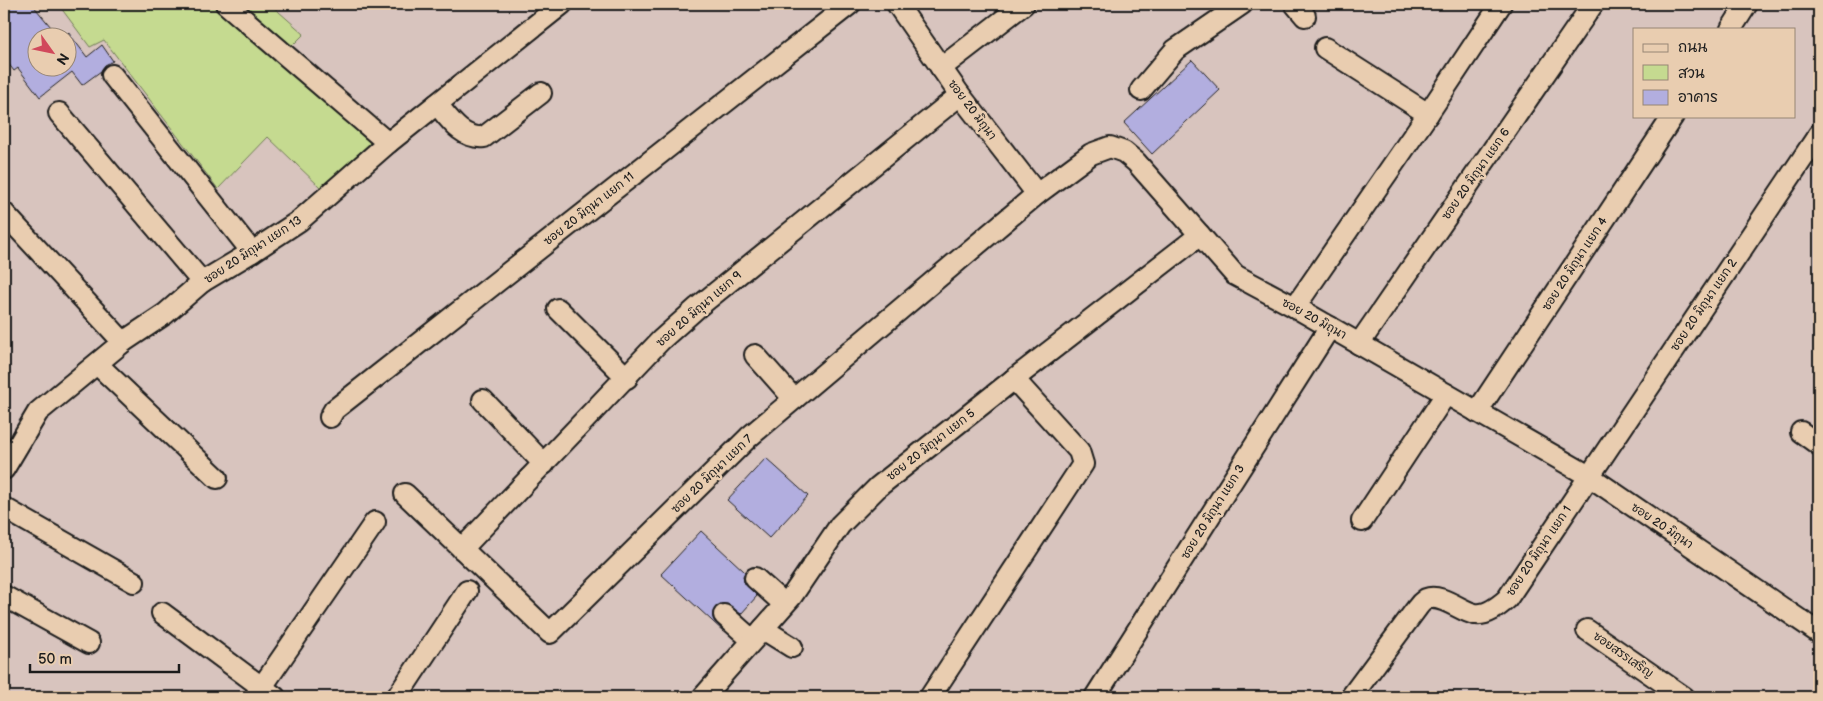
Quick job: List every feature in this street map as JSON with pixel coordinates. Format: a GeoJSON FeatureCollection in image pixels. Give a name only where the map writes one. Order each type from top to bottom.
{"type":"FeatureCollection","features":[{"type":"Feature","properties":{"kind":"street"},"geometry":{"type":"LineString","coordinates":[[226,4],[388,143]]}},
{"type":"Feature","properties":{"kind":"street","name":"ซอย 20 มิถุนา แยก 13"},"geometry":{"type":"LineString","coordinates":[[4,469],[38,412],[124,342],[165,314],[202,282],[299,221],[388,143],[562,4]]}},
{"type":"Feature","properties":{"kind":"street","name":"ซอย 20 มิถุนา แยก 11"},"geometry":{"type":"LineString","coordinates":[[330,417],[334,410],[850,4]]}},
{"type":"Feature","properties":{"kind":"street","name":"ซอย 20 มิถุนา"},"geometry":{"type":"LineString","coordinates":[[897,4],[940,68],[1037,194],[1092,154],[1110,147],[1124,152],[1136,162],[1235,276],[1295,307],[1589,476],[1819,633]]}},
{"type":"Feature","properties":{"kind":"street"},"geometry":{"type":"LineString","coordinates":[[940,68],[1024,4]]}},
{"type":"Feature","properties":{"kind":"street"},"geometry":{"type":"LineString","coordinates":[[1141,90],[1175,50],[1242,4]]}},
{"type":"Feature","properties":{"kind":"street"},"geometry":{"type":"LineString","coordinates":[[1295,307],[1428,114],[1500,4]]}},
{"type":"Feature","properties":{"kind":"street","name":"ซอย 20 มิถุนา แยก 6"},"geometry":{"type":"LineString","coordinates":[[1359,344],[1593,4]]}},
{"type":"Feature","properties":{"kind":"street"},"geometry":{"type":"LineString","coordinates":[[1732,28],[1747,4]]}},
{"type":"Feature","properties":{"kind":"street"},"geometry":{"type":"LineString","coordinates":[[1325,48],[1428,114]]}},
{"type":"Feature","properties":{"kind":"street"},"geometry":{"type":"LineString","coordinates":[[112,76],[252,252]]}},
{"type":"Feature","properties":{"kind":"street"},"geometry":{"type":"LineString","coordinates":[[437,104],[457,128],[465,134],[474,138],[484,137],[541,93]]}},
{"type":"Feature","properties":{"kind":"street","name":"ซอย 20 มิถุนา แยก 9"},"geometry":{"type":"LineString","coordinates":[[462,549],[662,340],[698,307],[960,95]]}},
{"type":"Feature","properties":{"kind":"street"},"geometry":{"type":"LineString","coordinates":[[59,113],[202,282]]}},
{"type":"Feature","properties":{"kind":"street","name":"ซอย 20 มิถุนา แยก 4"},"geometry":{"type":"LineString","coordinates":[[1477,412],[1672,118]]}},
{"type":"Feature","properties":{"kind":"street","name":"ซอย 20 มิถุนา แยก 2"},"geometry":{"type":"LineString","coordinates":[[1589,476],[1819,134]]}},
{"type":"Feature","properties":{"kind":"street","name":"ซอย 20 มิถุนา แยก 7"},"geometry":{"type":"LineString","coordinates":[[405,494],[550,633],[749,437],[1037,194]]}},
{"type":"Feature","properties":{"kind":"street"},"geometry":{"type":"LineString","coordinates":[[4,212],[124,342]]}},
{"type":"Feature","properties":{"kind":"street","name":"ซอย 20 มิถุนา แยก 5"},"geometry":{"type":"LineString","coordinates":[[703,697],[808,574],[840,525],[878,487],[1014,379],[1200,236]]}},
{"type":"Feature","properties":{"kind":"street"},"geometry":{"type":"LineString","coordinates":[[558,309],[627,378]]}},
{"type":"Feature","properties":{"kind":"street","name":"ซอย 20 มิถุนา แยก 3"},"geometry":{"type":"LineString","coordinates":[[1095,697],[1330,327]]}},
{"type":"Feature","properties":{"kind":"street"},"geometry":{"type":"LineString","coordinates":[[756,355],[794,398]]}},
{"type":"Feature","properties":{"kind":"street"},"geometry":{"type":"LineString","coordinates":[[97,364],[217,478]]}},
{"type":"Feature","properties":{"kind":"street"},"geometry":{"type":"LineString","coordinates":[[930,697],[1083,464],[1079,451],[1014,379]]}},
{"type":"Feature","properties":{"kind":"street"},"geometry":{"type":"LineString","coordinates":[[1362,521],[1446,394]]}},
{"type":"Feature","properties":{"kind":"street"},"geometry":{"type":"LineString","coordinates":[[483,400],[544,464]]}},
{"type":"Feature","properties":{"kind":"street"},"geometry":{"type":"LineString","coordinates":[[1801,432],[1819,445]]}},
{"type":"Feature","properties":{"kind":"street","name":"ซอย 20 มิถุนา แยก 1"},"geometry":{"type":"LineString","coordinates":[[1351,697],[1417,608],[1426,600],[1435,599],[1450,602],[1476,614],[1492,610],[1507,599],[1589,476]]}},
{"type":"Feature","properties":{"kind":"street"},"geometry":{"type":"LineString","coordinates":[[4,508],[134,582]]}},
{"type":"Feature","properties":{"kind":"street"},"geometry":{"type":"LineString","coordinates":[[162,613],[264,694],[375,522]]}},
{"type":"Feature","properties":{"kind":"street"},"geometry":{"type":"LineString","coordinates":[[755,578],[784,604]]}},
{"type":"Feature","properties":{"kind":"street"},"geometry":{"type":"LineString","coordinates":[[398,697],[467,591]]}},
{"type":"Feature","properties":{"kind":"street"},"geometry":{"type":"LineString","coordinates":[[4,596],[89,643]]}},
{"type":"Feature","properties":{"kind":"street"},"geometry":{"type":"LineString","coordinates":[[724,615],[758,634],[792,647]]}},
{"type":"Feature","properties":{"kind":"street","name":"ซอยสรรเสริญ"},"geometry":{"type":"LineString","coordinates":[[1587,630],[1684,697]]}},
{"type":"Feature","properties":{"kind":"green space"},"geometry":{"type":"Polygon","coordinates":[[[58,4],[270,4],[304,34],[281,57],[370,143],[321,188],[268,137],[218,189],[104,40],[90,47],[78,31],[78,28],[76,28],[58,4]]]}},
{"type":"Feature","properties":{"kind":"building"},"geometry":{"type":"Polygon","coordinates":[[[4,4],[32,4],[52,28],[28,28],[28,78],[64,78],[40,97],[18,68],[14,71],[4,58],[4,4]]]}},
{"type":"Feature","properties":{"kind":"building"},"geometry":{"type":"Polygon","coordinates":[[[78,45],[87,57],[102,45],[113,61],[105,65],[101,71],[82,85],[77,78],[78,45]]]}},
{"type":"Feature","properties":{"kind":"building"},"geometry":{"type":"Polygon","coordinates":[[[1192,60],[1220,90],[1152,154],[1124,123],[1192,60]]]}},
{"type":"Feature","properties":{"kind":"building"},"geometry":{"type":"Polygon","coordinates":[[[766,458],[808,496],[769,538],[727,500],[766,458]]]}},
{"type":"Feature","properties":{"kind":"building"},"geometry":{"type":"Polygon","coordinates":[[[701,531],[745,572],[743,576],[744,582],[757,596],[741,614],[727,604],[721,604],[716,607],[713,612],[713,618],[724,632],[661,574],[701,531]]]}}]}
